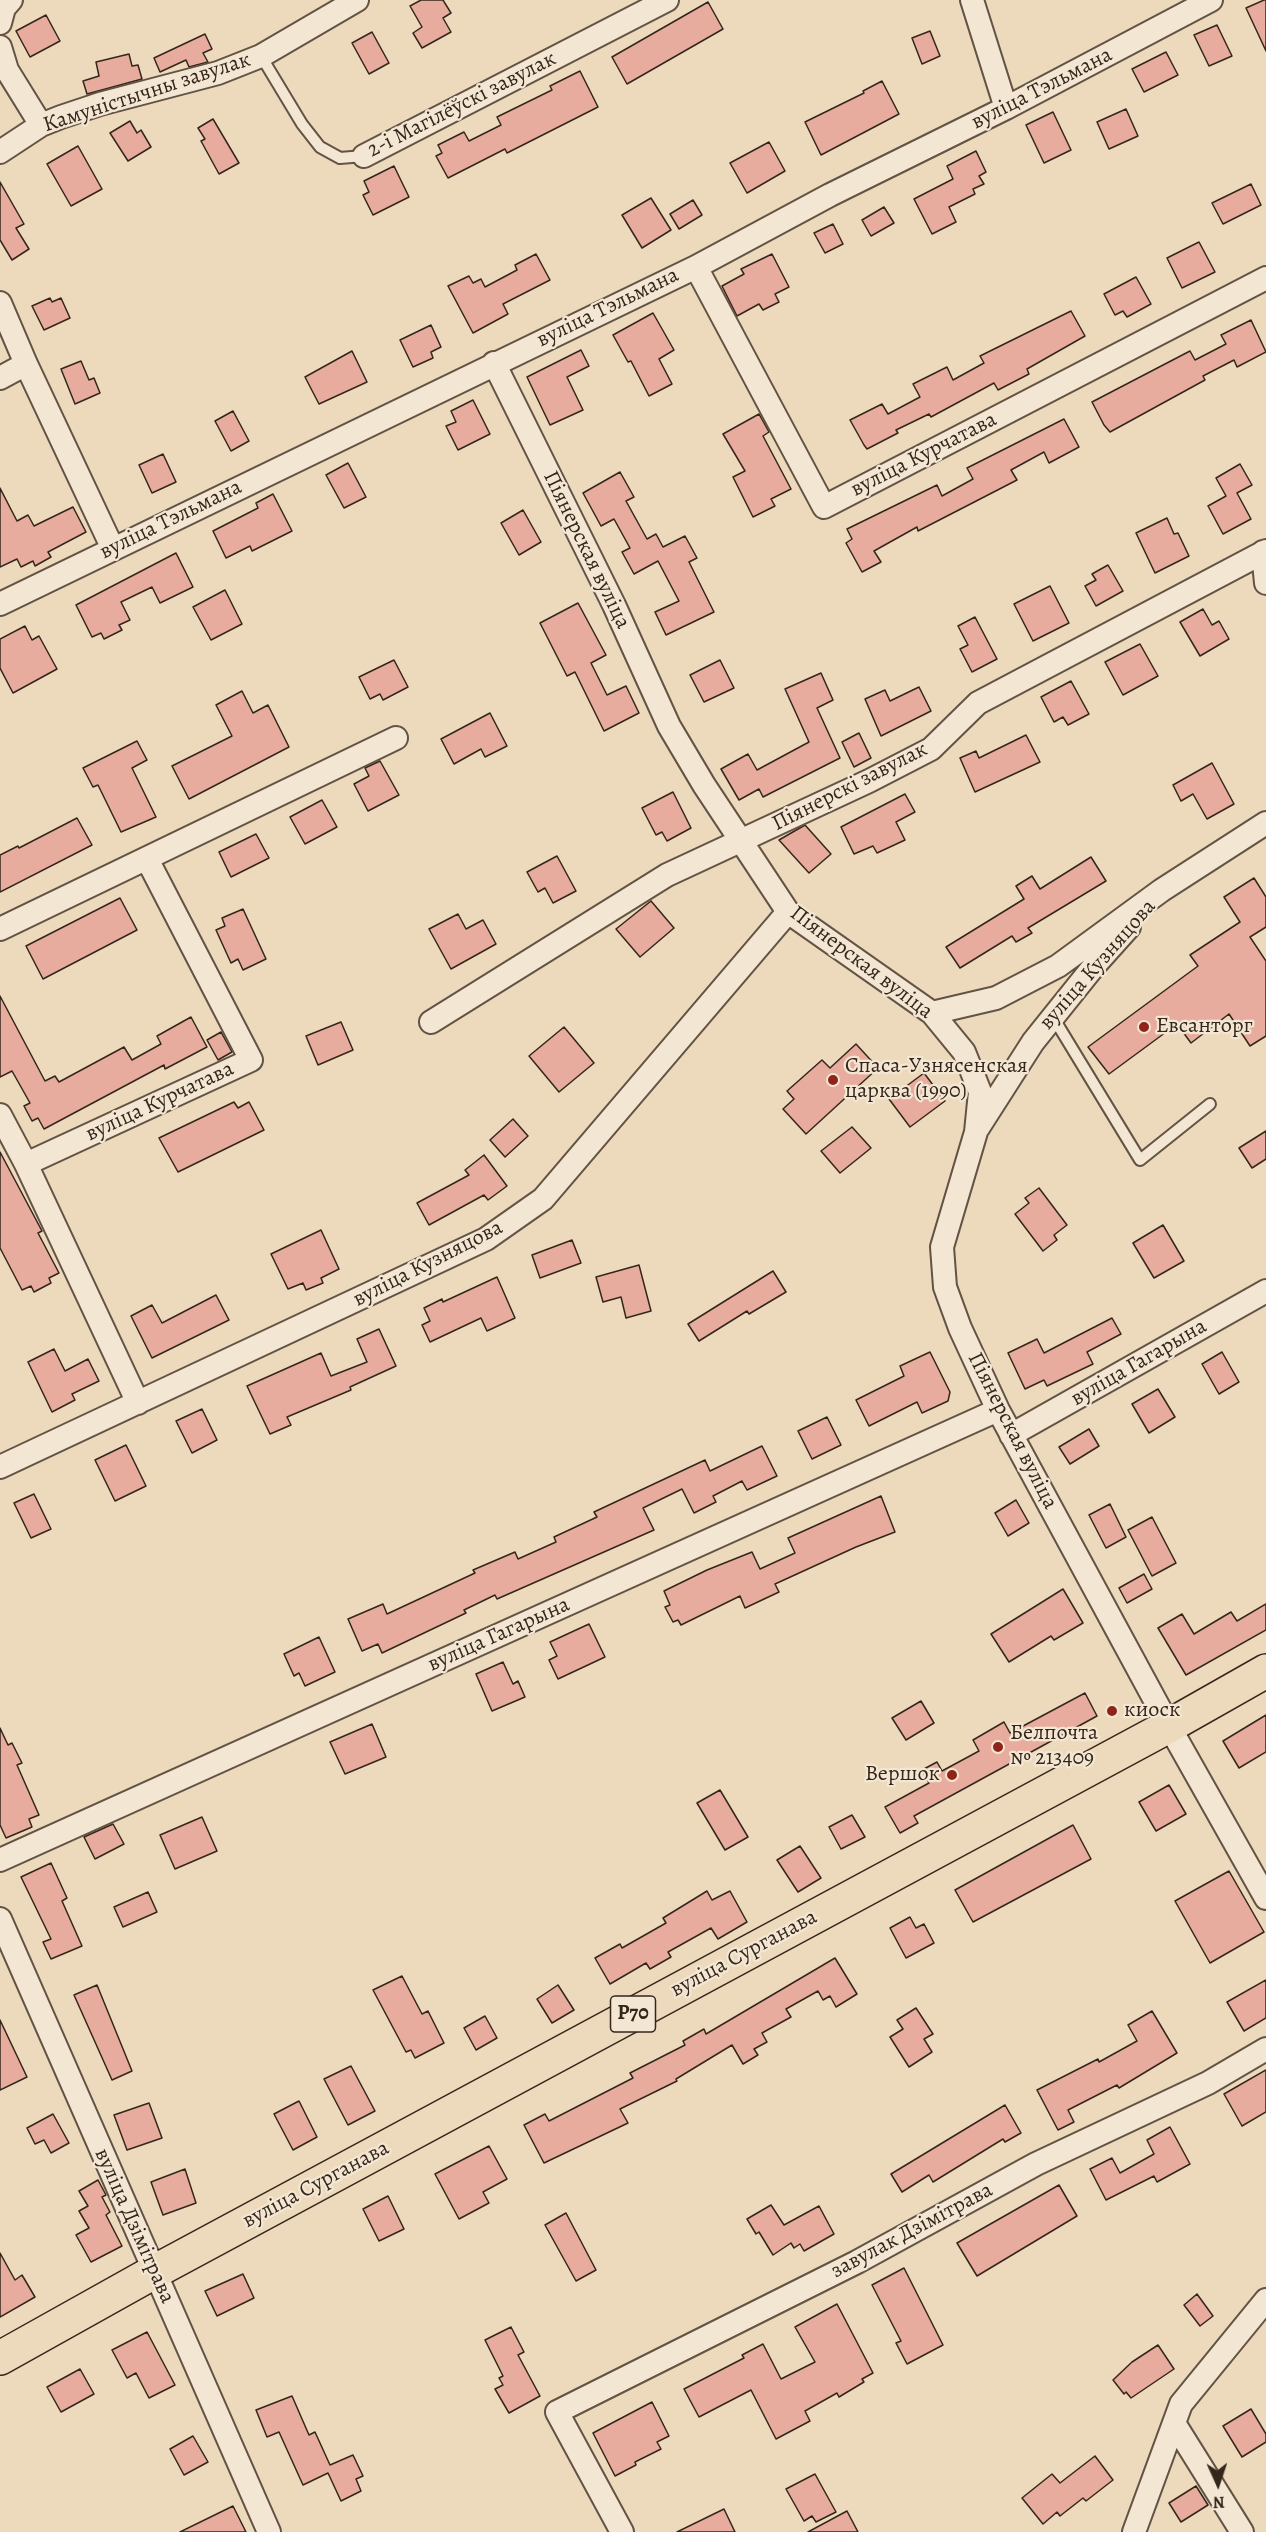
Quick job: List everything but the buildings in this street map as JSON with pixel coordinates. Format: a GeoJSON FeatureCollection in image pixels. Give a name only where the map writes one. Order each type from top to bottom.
{"type":"FeatureCollection","features":[{"type":"Feature","properties":{"kind":"main road","name":"вуліца Сурганава"},"geometry":{"type":"LineString","coordinates":[[0,2358],[154,2272],[1169,1726],[1266,1671]]}},
{"type":"Feature","properties":{"kind":"street"},"geometry":{"type":"LineString","coordinates":[[0,24],[4,8],[11,0]]}},
{"type":"Feature","properties":{"kind":"street","name":"Камуністычны завулак"},"geometry":{"type":"LineString","coordinates":[[0,152],[41,125],[100,104],[218,73],[261,56],[357,0]]}},
{"type":"Feature","properties":{"kind":"street","name":"2-і Магілёўскі завулак"},"geometry":{"type":"LineString","coordinates":[[364,156],[667,0]]}},
{"type":"Feature","properties":{"kind":"street"},"geometry":{"type":"LineString","coordinates":[[972,0],[1006,108]]}},
{"type":"Feature","properties":{"kind":"street","name":"вуліца Тэльмана"},"geometry":{"type":"LineString","coordinates":[[0,604],[696,267],[830,195],[1006,108],[1211,0]]}},
{"type":"Feature","properties":{"kind":"street"},"geometry":{"type":"LineString","coordinates":[[0,46],[7,70],[41,125]]}},
{"type":"Feature","properties":{"kind":"street","name":"вуліца Курчатава"},"geometry":{"type":"LineString","coordinates":[[696,267],[825,507],[1266,278]]}},
{"type":"Feature","properties":{"kind":"street"},"geometry":{"type":"LineString","coordinates":[[0,303],[26,364],[113,549]]}},
{"type":"Feature","properties":{"kind":"street","name":"Піянерская вуліца"},"geometry":{"type":"LineString","coordinates":[[494,363],[614,605],[669,726],[704,785],[788,912],[932,1013],[964,1052],[980,1092],[976,1132],[942,1246],[945,1287],[960,1328],[1011,1435],[1169,1726],[1266,1898]]}},
{"type":"Feature","properties":{"kind":"street"},"geometry":{"type":"LineString","coordinates":[[0,378],[26,364]]}},
{"type":"Feature","properties":{"kind":"street"},"geometry":{"type":"LineString","coordinates":[[1265,551],[1266,583]]}},
{"type":"Feature","properties":{"kind":"street","name":"Піянерскі завулак"},"geometry":{"type":"LineString","coordinates":[[431,1022],[668,875],[869,781],[931,748],[978,703],[1265,551]]}},
{"type":"Feature","properties":{"kind":"street"},"geometry":{"type":"LineString","coordinates":[[0,929],[396,738]]}},
{"type":"Feature","properties":{"kind":"street","name":"вуліца Кузняцова"},"geometry":{"type":"LineString","coordinates":[[932,1013],[996,998],[1058,966],[1162,890],[1266,823]]}},
{"type":"Feature","properties":{"kind":"street","name":"вуліца Курчатава"},"geometry":{"type":"LineString","coordinates":[[26,1164],[251,1060],[147,859]]}},
{"type":"Feature","properties":{"kind":"street","name":"вуліца Кузняцова"},"geometry":{"type":"LineString","coordinates":[[976,1132],[1033,1042],[1052,1017],[1162,890]]}},
{"type":"Feature","properties":{"kind":"street","name":"вуліца Кузняцова"},"geometry":{"type":"LineString","coordinates":[[0,1467],[486,1239],[543,1199],[788,912]]}},
{"type":"Feature","properties":{"kind":"street"},"geometry":{"type":"LineString","coordinates":[[0,1115],[26,1164],[138,1403]]}},
{"type":"Feature","properties":{"kind":"street","name":"вуліца Гагарына"},"geometry":{"type":"LineString","coordinates":[[1011,1435],[1266,1291]]}},
{"type":"Feature","properties":{"kind":"street","name":"вуліца Гагарына"},"geometry":{"type":"LineString","coordinates":[[0,1860],[998,1410]]}},
{"type":"Feature","properties":{"kind":"street","name":"вуліца Дзімітрава"},"geometry":{"type":"LineString","coordinates":[[0,1919],[269,2532]]}},
{"type":"Feature","properties":{"kind":"street","name":"завулак Дзімітрава"},"geometry":{"type":"LineString","coordinates":[[622,2532],[556,2412],[857,2262],[1036,2164],[1208,2083],[1266,2049]]}},
{"type":"Feature","properties":{"kind":"street"},"geometry":{"type":"LineString","coordinates":[[1134,2532],[1181,2404],[1266,2300]]}},
{"type":"Feature","properties":{"kind":"street"},"geometry":{"type":"LineString","coordinates":[[1174,2423],[1242,2532]]}},
{"type":"Feature","properties":{"kind":"lane","name":"2-і Магілёўскі завулак"},"geometry":{"type":"LineString","coordinates":[[261,56],[302,124],[320,147],[340,158],[364,156]]}},
{"type":"Feature","properties":{"kind":"lane"},"geometry":{"type":"LineString","coordinates":[[1052,1017],[1140,1160],[1210,1104]]}},
{"type":"Feature","properties":{"kind":"place","name":"Евсанторг"},"geometry":{"type":"Point","coordinates":[1144,1027]}},
{"type":"Feature","properties":{"kind":"place","name":"Спаса-Узнясенская царква (1990)"},"geometry":{"type":"Point","coordinates":[833,1080]}},
{"type":"Feature","properties":{"kind":"place","name":"киоск"},"geometry":{"type":"Point","coordinates":[1112,1711]}},
{"type":"Feature","properties":{"kind":"place","name":"Белпочта № 213409"},"geometry":{"type":"Point","coordinates":[998,1747]}},
{"type":"Feature","properties":{"kind":"place","name":"Вершок"},"geometry":{"type":"Point","coordinates":[952,1775]}}]}
